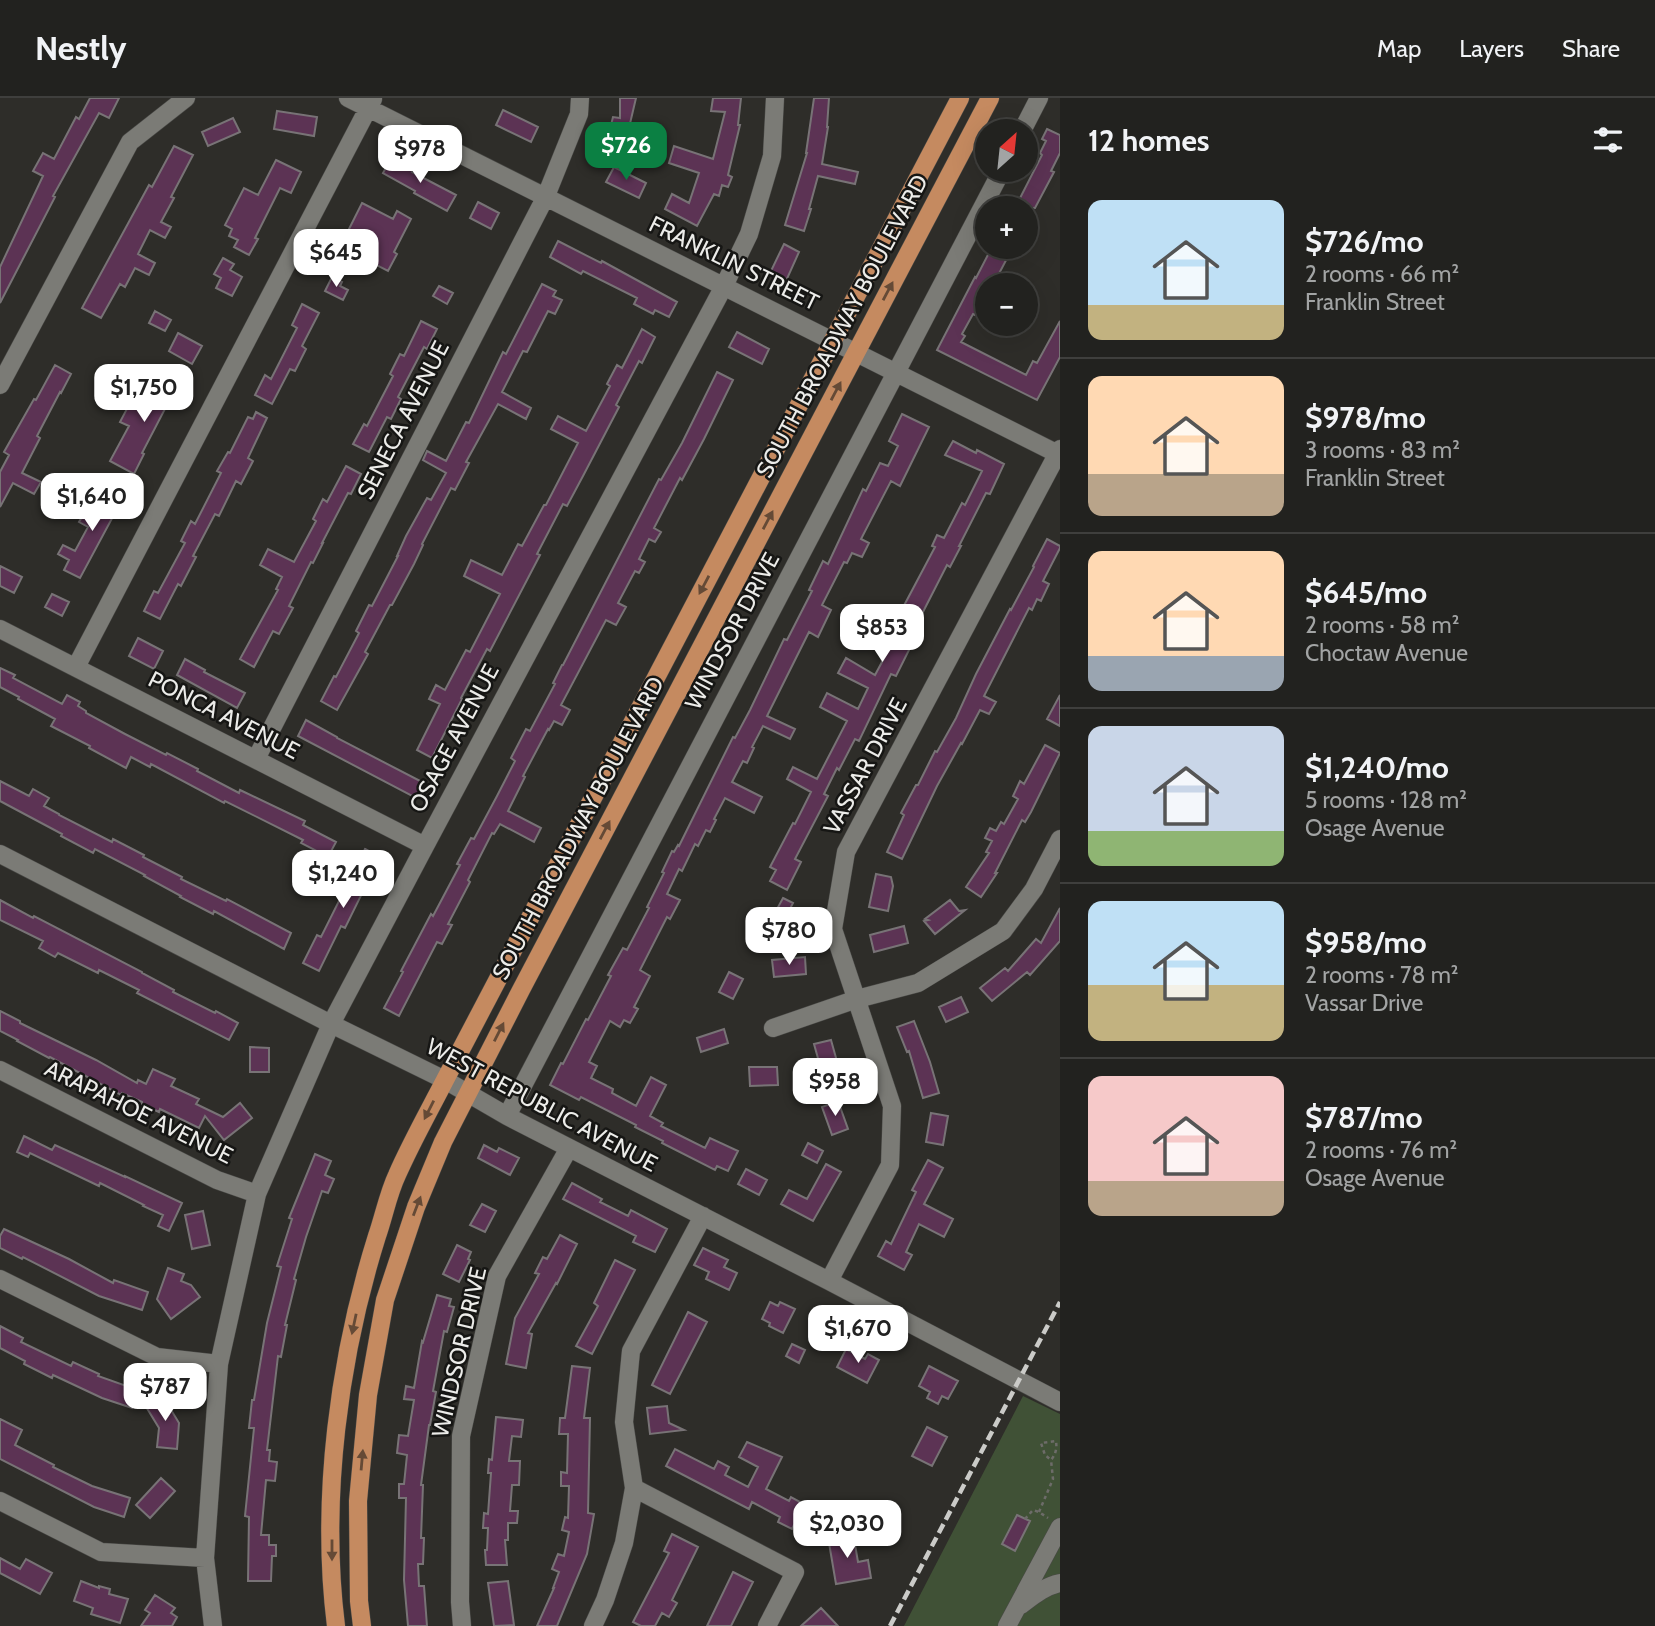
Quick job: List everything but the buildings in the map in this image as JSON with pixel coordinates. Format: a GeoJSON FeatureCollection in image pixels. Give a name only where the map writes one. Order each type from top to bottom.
{"type":"FeatureCollection","features":[{"type":"Feature","properties":{"kind":"main road","name":"SOUTH BROADWAY BOULEVARD"},"geometry":{"type":"LineString","coordinates":[[336,1626],[332,1595],[331,1480],[343,1378],[364,1279],[396,1177],[960,98]]}},
{"type":"Feature","properties":{"kind":"main road","name":"SOUTH BROADWAY BOULEVARD"},"geometry":{"type":"LineString","coordinates":[[362,1626],[359,1601],[358,1500],[368,1395],[385,1300],[416,1207],[443,1142],[528,975],[990,98]]}},
{"type":"Feature","properties":{"kind":"street"},"geometry":{"type":"LineString","coordinates":[[0,385],[130,142],[186,98]]}},
{"type":"Feature","properties":{"kind":"street","name":"FRANKLIN STREET"},"geometry":{"type":"LineString","coordinates":[[348,98],[371,103],[546,197],[1059,452]]}},
{"type":"Feature","properties":{"kind":"street","name":"SENECA AVENUE"},"geometry":{"type":"LineString","coordinates":[[256,759],[546,197],[579,114],[580,98]]}},
{"type":"Feature","properties":{"kind":"street","name":"OSAGE AVENUE"},"geometry":{"type":"LineString","coordinates":[[213,1626],[205,1558],[219,1364],[257,1194],[331,1024],[724,286],[749,234],[772,156],[775,98]]}},
{"type":"Feature","properties":{"kind":"street"},"geometry":{"type":"LineString","coordinates":[[1029,119],[1040,98]]}},
{"type":"Feature","properties":{"kind":"street"},"geometry":{"type":"LineString","coordinates":[[76,667],[371,103]]}},
{"type":"Feature","properties":{"kind":"street","name":"WINDSOR DRIVE"},"geometry":{"type":"LineString","coordinates":[[507,1116],[996,182]]}},
{"type":"Feature","properties":{"kind":"street","name":"VASSAR DRIVE"},"geometry":{"type":"LineString","coordinates":[[829,1281],[890,1165],[892,1106],[834,929],[846,852],[1059,452]]}},
{"type":"Feature","properties":{"kind":"street","name":"PONCA AVENUE"},"geometry":{"type":"LineString","coordinates":[[0,629],[425,845]]}},
{"type":"Feature","properties":{"kind":"street"},"geometry":{"type":"LineString","coordinates":[[773,1028],[857,999],[918,984],[1003,932],[1034,889],[1060,839]]}},
{"type":"Feature","properties":{"kind":"street","name":"WEST REPUBLIC AVENUE"},"geometry":{"type":"LineString","coordinates":[[0,854],[445,1080],[507,1116],[1060,1402]]}},
{"type":"Feature","properties":{"kind":"street","name":"ARAPAHOE AVENUE"},"geometry":{"type":"LineString","coordinates":[[0,1070],[218,1180],[257,1194]]}},
{"type":"Feature","properties":{"kind":"street","name":"WINDSOR DRIVE"},"geometry":{"type":"LineString","coordinates":[[462,1626],[461,1436],[497,1276],[569,1148]]}},
{"type":"Feature","properties":{"kind":"street"},"geometry":{"type":"LineString","coordinates":[[593,1626],[605,1600],[624,1543],[634,1488],[624,1422],[631,1351],[703,1216]]}},
{"type":"Feature","properties":{"kind":"street"},"geometry":{"type":"LineString","coordinates":[[0,1279],[157,1357],[219,1364]]}},
{"type":"Feature","properties":{"kind":"street"},"geometry":{"type":"LineString","coordinates":[[634,1488],[795,1572],[767,1626]]}},
{"type":"Feature","properties":{"kind":"street"},"geometry":{"type":"LineString","coordinates":[[0,1501],[101,1552],[205,1558]]}},
{"type":"Feature","properties":{"kind":"street"},"geometry":{"type":"LineString","coordinates":[[1007,1626],[1055,1523]]}},
{"type":"Feature","properties":{"kind":"street"},"geometry":{"type":"LineString","coordinates":[[1018,1607],[1035,1594],[1060,1583]]}},
{"type":"Feature","properties":{"kind":"path"},"geometry":{"type":"LineString","coordinates":[[1039,1511],[1053,1479],[1051,1460],[1045,1455],[1041,1443],[1056,1441],[1055,1455],[1051,1460]]}},
{"type":"Feature","properties":{"kind":"path"},"geometry":{"type":"LineString","coordinates":[[1025,1519],[1033,1510],[1039,1511],[1055,1523]]}},
{"type":"Feature","properties":{"kind":"green space"},"geometry":{"type":"Polygon","coordinates":[[[1023,1396],[1060,1414],[1060,1626],[904,1626],[1023,1396]]]}},
{"type":"Feature","properties":{"kind":"railway"},"geometry":{"type":"LineString","coordinates":[[890,1626],[1060,1302]]}}]}
